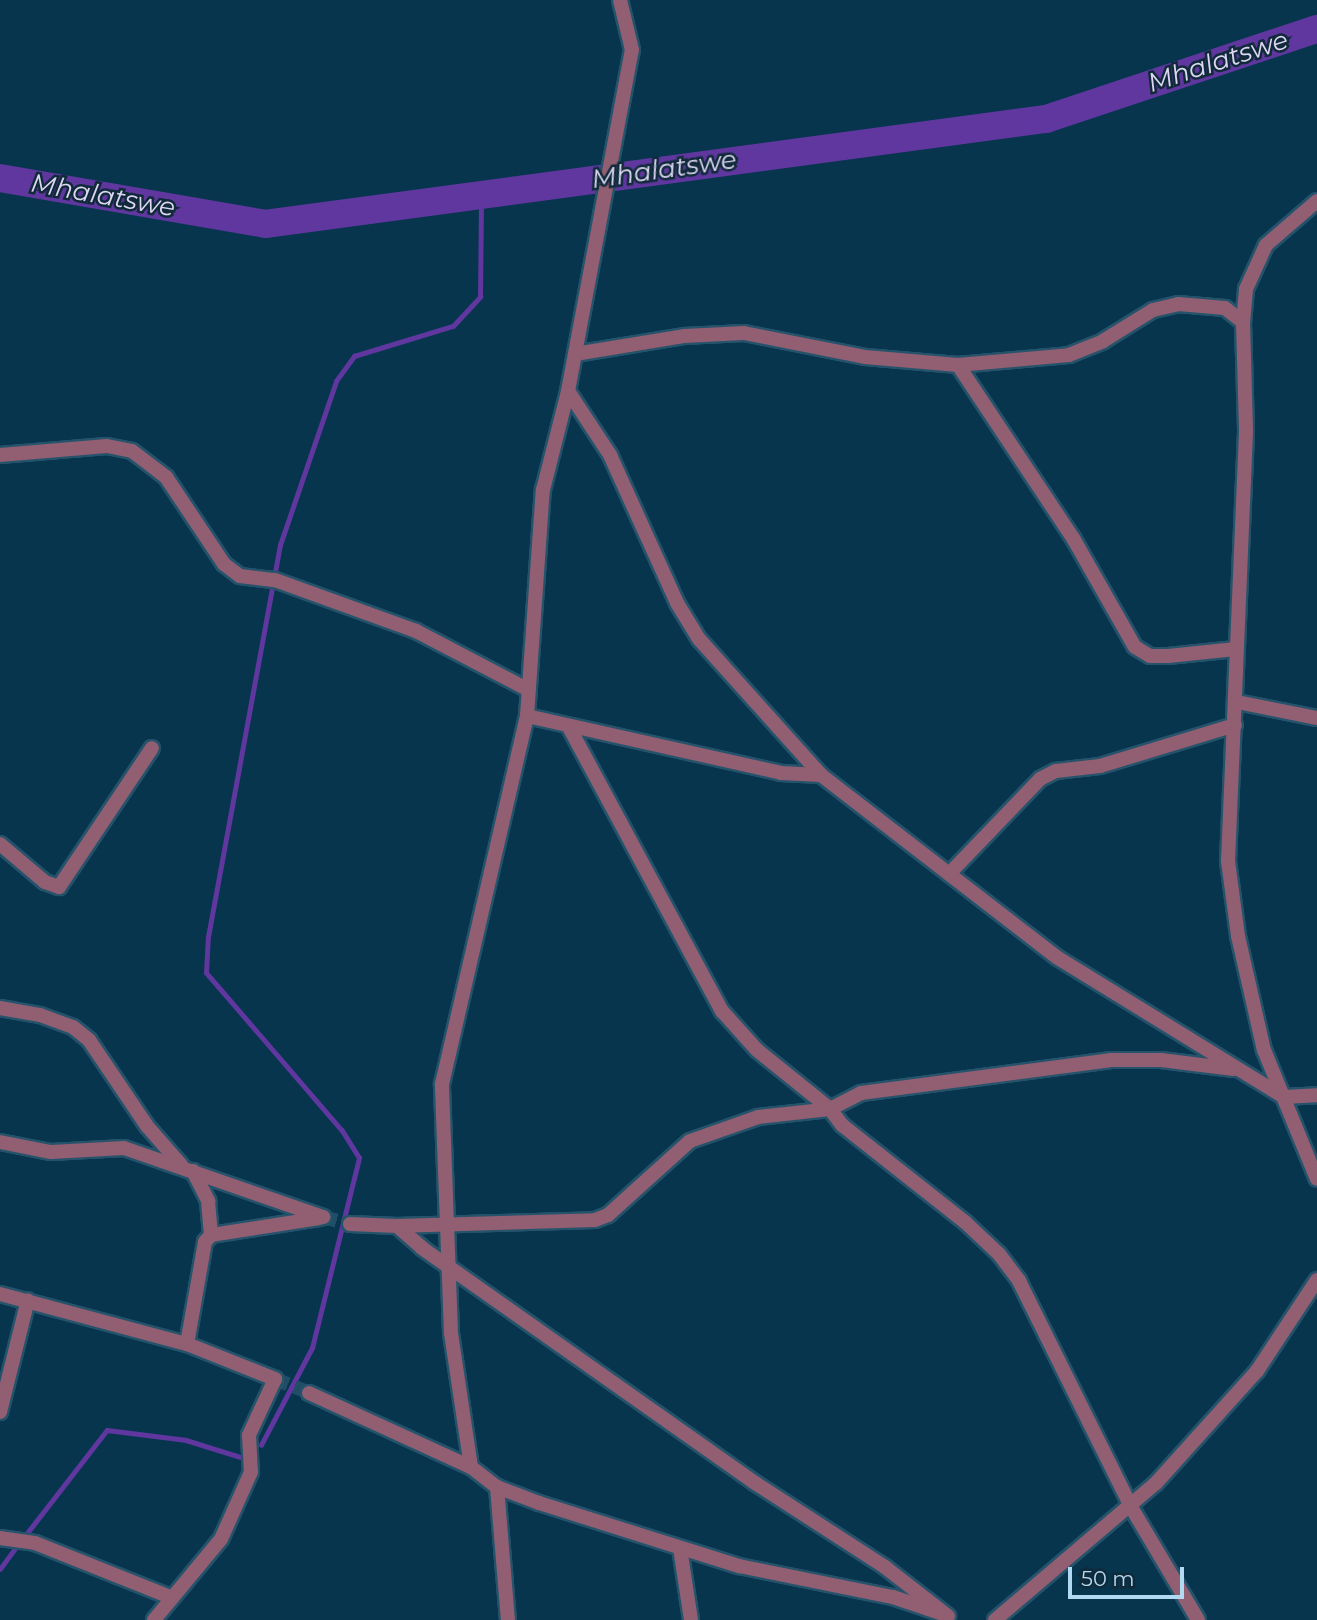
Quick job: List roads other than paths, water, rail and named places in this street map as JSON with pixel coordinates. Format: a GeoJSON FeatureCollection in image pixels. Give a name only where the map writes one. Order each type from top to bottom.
{"type":"FeatureCollection","features":[{"type":"Feature","properties":{"kind":"street"},"geometry":{"type":"LineString","coordinates":[[471,1467],[451,1333],[450,1226],[440,1105],[445,1065],[527,716],[537,528],[568,391],[632,50],[620,0]]}},
{"type":"Feature","properties":{"kind":"street"},"geometry":{"type":"LineString","coordinates":[[1317,201],[1266,245],[1250,277],[1243,322],[1246,432],[1236,649],[1237,702],[1231,886],[1255,1015],[1317,1179]]}},
{"type":"Feature","properties":{"kind":"street"},"geometry":{"type":"LineString","coordinates":[[575,354],[693,335],[744,333],[865,357],[958,365],[1069,355],[1103,341],[1153,310],[1178,304],[1225,308],[1243,322]]}},
{"type":"Feature","properties":{"kind":"street"},"geometry":{"type":"LineString","coordinates":[[958,365],[1073,538],[1135,647],[1150,656],[1236,649]]}},
{"type":"Feature","properties":{"kind":"street"},"geometry":{"type":"LineString","coordinates":[[568,391],[610,455],[677,603],[699,639],[821,775],[1058,958],[1284,1097],[1317,1095]]}},
{"type":"Feature","properties":{"kind":"street"},"geometry":{"type":"LineString","coordinates":[[0,455],[107,446],[132,451],[166,477],[224,564],[240,576],[275,580],[416,631],[529,690]]}},
{"type":"Feature","properties":{"kind":"street"},"geometry":{"type":"LineString","coordinates":[[1237,702],[1317,718]]}},
{"type":"Feature","properties":{"kind":"street"},"geometry":{"type":"LineString","coordinates":[[527,716],[569,727],[660,742],[781,773],[821,775]]}},
{"type":"Feature","properties":{"kind":"street"},"geometry":{"type":"LineString","coordinates":[[949,874],[1033,785],[1056,771],[1100,766],[1235,725]]}},
{"type":"Feature","properties":{"kind":"street"},"geometry":{"type":"LineString","coordinates":[[569,727],[722,1011],[757,1050],[830,1109],[842,1125],[876,1148],[999,1254],[1019,1281],[1131,1507],[1198,1620]]}},
{"type":"Feature","properties":{"kind":"street"},"geometry":{"type":"LineString","coordinates":[[0,844],[45,882],[59,887],[152,748]]}},
{"type":"Feature","properties":{"kind":"street"},"geometry":{"type":"LineString","coordinates":[[0,1008],[40,1015],[73,1027],[89,1040],[147,1126],[187,1169],[208,1201],[211,1235]]}},
{"type":"Feature","properties":{"kind":"street"},"geometry":{"type":"LineString","coordinates":[[350,1224],[450,1226],[595,1220],[608,1215],[690,1141],[758,1117],[830,1109],[861,1093],[1110,1060],[1161,1060],[1236,1069]]}},
{"type":"Feature","properties":{"kind":"street"},"geometry":{"type":"LineString","coordinates":[[0,1142],[51,1152],[124,1148],[323,1217],[265,1223],[211,1235],[205,1242],[187,1344]]}},
{"type":"Feature","properties":{"kind":"street"},"geometry":{"type":"LineString","coordinates":[[397,1226],[452,1269],[755,1483],[885,1567],[951,1618]]}},
{"type":"Feature","properties":{"kind":"street"},"geometry":{"type":"LineString","coordinates":[[995,1620],[1131,1507],[1257,1371],[1317,1280]]}},
{"type":"Feature","properties":{"kind":"street"},"geometry":{"type":"LineString","coordinates":[[0,1294],[187,1344],[275,1379],[249,1435],[251,1472],[222,1539],[208,1559],[170,1597],[154,1620]]}},
{"type":"Feature","properties":{"kind":"street"},"geometry":{"type":"LineString","coordinates":[[0,1412],[28,1300]]}},
{"type":"Feature","properties":{"kind":"street"},"geometry":{"type":"LineString","coordinates":[[309,1393],[471,1467],[497,1487],[739,1566],[893,1597],[951,1618]]}},
{"type":"Feature","properties":{"kind":"street"},"geometry":{"type":"LineString","coordinates":[[497,1487],[508,1620]]}},
{"type":"Feature","properties":{"kind":"street"},"geometry":{"type":"LineString","coordinates":[[0,1538],[35,1543],[170,1597]]}},
{"type":"Feature","properties":{"kind":"street"},"geometry":{"type":"LineString","coordinates":[[680,1548],[691,1620]]}},
{"type":"Feature","properties":{"kind":"waterway","name":"Mhalatswe"},"geometry":{"type":"LineString","coordinates":[[0,178],[265,224],[1046,119],[1317,29]]}},
{"type":"Feature","properties":{"kind":"waterway"},"geometry":{"type":"LineString","coordinates":[[261,1445],[312,1348],[359,1158],[342,1131],[206,973],[208,937],[280,545],[336,381],[354,356],[453,326],[480,297],[481,195]]}},
{"type":"Feature","properties":{"kind":"waterway"},"geometry":{"type":"LineString","coordinates":[[24,1537],[107,1430],[186,1440],[241,1457]]}},
{"type":"Feature","properties":{"kind":"waterway"},"geometry":{"type":"LineString","coordinates":[[0,1569],[18,1544]]}},
{"type":"Feature","properties":{"kind":"tunnel"},"geometry":{"type":"LineString","coordinates":[[323,1217],[350,1224]]}},
{"type":"Feature","properties":{"kind":"tunnel"},"geometry":{"type":"LineString","coordinates":[[275,1379],[309,1393]]}}]}
